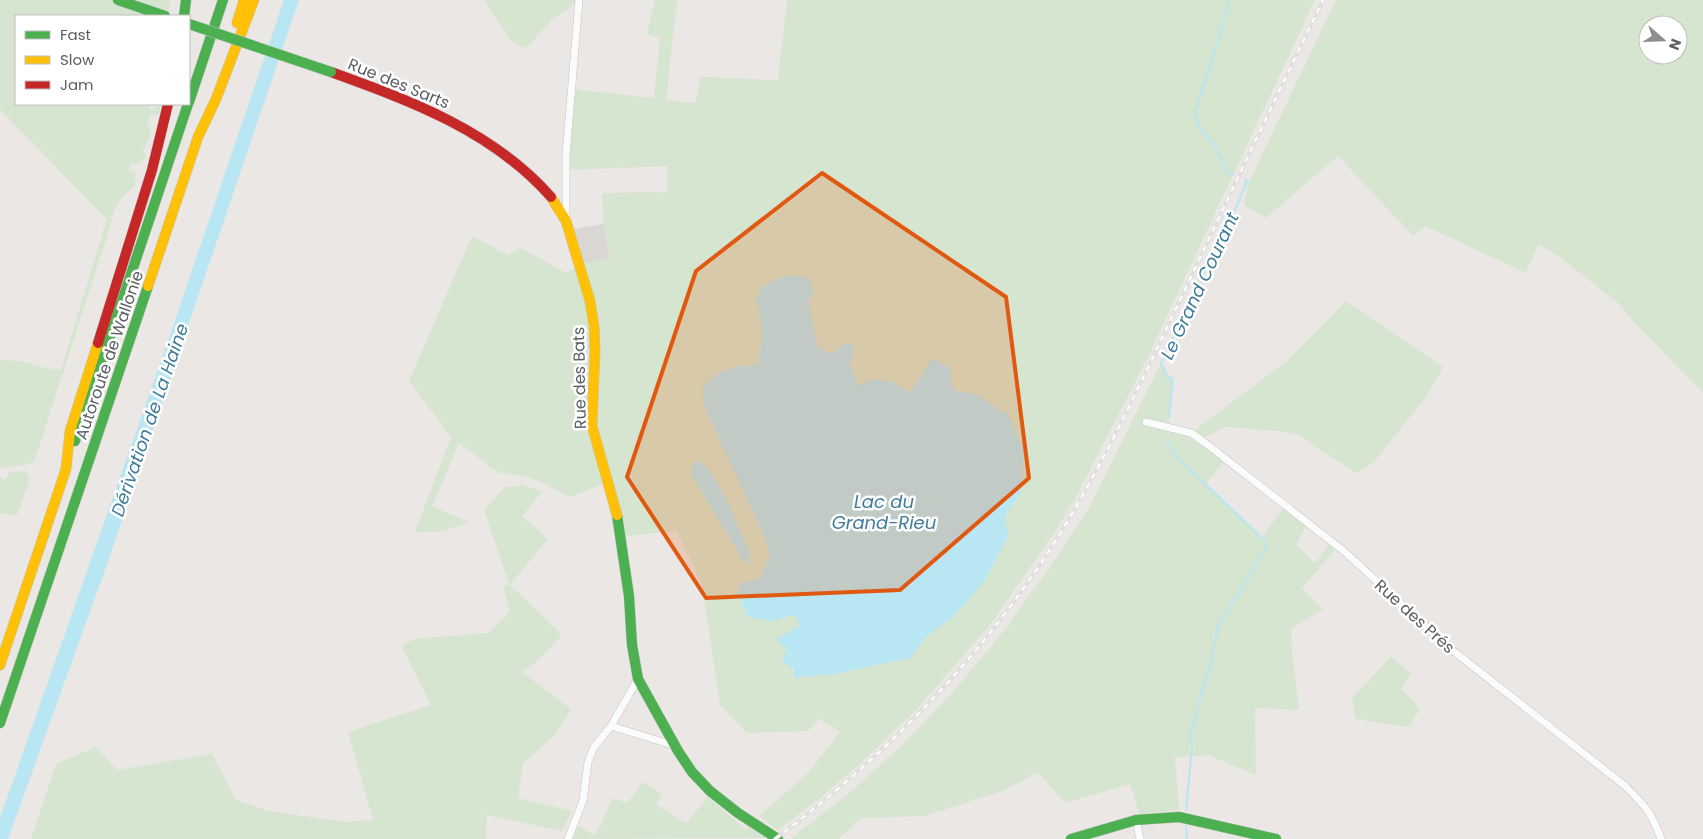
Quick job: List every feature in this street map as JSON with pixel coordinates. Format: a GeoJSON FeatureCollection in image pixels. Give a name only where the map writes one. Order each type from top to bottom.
{"type":"FeatureCollection","features":[{"type":"Feature","properties":{"kind":"main road"},"geometry":{"type":"LineString","coordinates":[[118,0],[162,15]]}},
{"type":"Feature","properties":{"kind":"main road"},"geometry":{"type":"LineString","coordinates":[[184,15],[186,0]]}},
{"type":"Feature","properties":{"kind":"main road"},"geometry":{"type":"LineString","coordinates":[[190,97],[223,0]]}},
{"type":"Feature","properties":{"kind":"main road"},"geometry":{"type":"LineString","coordinates":[[198,137],[244,0]]}},
{"type":"Feature","properties":{"kind":"main road","name":"Autoroute de Wallonie"},"geometry":{"type":"LineString","coordinates":[[0,724],[198,137],[216,99],[254,0]]}},
{"type":"Feature","properties":{"kind":"main road","name":"Rue des Sarts"},"geometry":{"type":"LineString","coordinates":[[190,24],[401,97],[451,120],[489,143],[518,164],[555,201],[566,221]]}},
{"type":"Feature","properties":{"kind":"main road","name":"Autoroute de Wallonie"},"geometry":{"type":"LineString","coordinates":[[0,665],[66,469],[70,431],[152,170],[168,105]]}},
{"type":"Feature","properties":{"kind":"main road"},"geometry":{"type":"LineString","coordinates":[[66,469],[187,105]]}},
{"type":"Feature","properties":{"kind":"main road","name":"Rue des Bats"},"geometry":{"type":"LineString","coordinates":[[566,221],[590,301],[593,318],[595,350],[592,426],[618,520],[629,596],[632,645],[638,679],[692,772],[710,791],[738,813],[774,836]]}},
{"type":"Feature","properties":{"kind":"main road"},"geometry":{"type":"LineString","coordinates":[[1071,839],[1136,820],[1179,817],[1276,839]]}},
{"type":"Feature","properties":{"kind":"street","name":"Rue des Bats"},"geometry":{"type":"LineString","coordinates":[[566,221],[566,154],[578,0]]}},
{"type":"Feature","properties":{"kind":"street","name":"Rue des Prés"},"geometry":{"type":"LineString","coordinates":[[1146,422],[1191,433],[1345,552],[1447,646],[1624,785],[1646,806],[1654,818],[1661,839]]}},
{"type":"Feature","properties":{"kind":"street"},"geometry":{"type":"LineString","coordinates":[[568,839],[582,801],[588,762],[594,747],[611,726],[638,679]]}},
{"type":"Feature","properties":{"kind":"street"},"geometry":{"type":"LineString","coordinates":[[611,726],[676,746]]}},
{"type":"Feature","properties":{"kind":"street"},"geometry":{"type":"LineString","coordinates":[[1136,820],[1140,839]]}},
{"type":"Feature","properties":{"kind":"highlighted area"},"geometry":{"type":"Polygon","coordinates":[[[822,173],[1006,297],[1029,478],[900,590],[706,598],[627,477],[696,271],[822,173]]]}},
{"type":"Feature","properties":{"kind":"shaded area"},"geometry":{"type":"Polygon","coordinates":[[[604,224],[610,259],[584,263],[573,229],[604,224]]]}},
{"type":"Feature","properties":{"kind":"green space"},"geometry":{"type":"Polygon","coordinates":[[[0,0],[170,0],[168,15],[15,15],[15,105],[151,105],[149,108],[151,110],[156,106],[161,106],[159,115],[151,114],[147,126],[151,133],[143,151],[147,157],[138,164],[131,163],[129,171],[136,174],[134,187],[123,196],[114,213],[34,462],[0,468],[0,360],[20,361],[61,370],[107,219],[0,110],[0,0]]]}},
{"type":"Feature","properties":{"kind":"green space"},"geometry":{"type":"Polygon","coordinates":[[[484,0],[579,1],[553,19],[526,48],[511,41],[484,0]]]}},
{"type":"Feature","properties":{"kind":"green space"},"geometry":{"type":"Polygon","coordinates":[[[655,0],[677,0],[666,100],[696,103],[700,77],[778,80],[787,0],[1315,0],[1146,361],[1075,499],[1054,533],[990,625],[918,708],[862,762],[820,798],[778,830],[759,816],[806,775],[840,732],[819,719],[808,731],[747,733],[720,705],[702,584],[677,531],[626,536],[613,481],[569,497],[544,483],[523,476],[499,473],[459,443],[432,506],[468,522],[442,531],[415,532],[451,437],[409,381],[472,236],[508,255],[521,248],[566,273],[584,263],[610,259],[604,224],[602,193],[667,192],[667,166],[566,170],[571,89],[654,98],[660,38],[647,34],[655,0]],[[791,275],[776,279],[756,299],[760,315],[761,332],[758,364],[727,368],[704,406],[767,543],[769,557],[760,578],[741,584],[774,621],[791,615],[797,617],[799,626],[788,648],[793,678],[835,674],[910,658],[927,636],[954,616],[984,582],[1009,535],[1005,524],[1008,509],[1020,496],[1008,414],[997,410],[979,395],[953,390],[911,393],[893,382],[872,379],[858,386],[850,363],[854,349],[845,343],[833,353],[818,348],[808,302],[806,277],[791,275]]]}},
{"type":"Feature","properties":{"kind":"green space"},"geometry":{"type":"Polygon","coordinates":[[[1336,0],[1703,0],[1703,393],[1618,303],[1560,257],[1538,244],[1526,273],[1425,226],[1413,236],[1338,156],[1266,218],[1244,205],[1248,184],[1336,0]]]}},
{"type":"Feature","properties":{"kind":"green space"},"geometry":{"type":"Polygon","coordinates":[[[1346,301],[1443,367],[1426,397],[1374,462],[1357,473],[1315,447],[1302,436],[1280,431],[1225,427],[1201,439],[1226,459],[1206,484],[1261,538],[1286,505],[1308,522],[1296,545],[1315,563],[1332,541],[1338,546],[1302,588],[1323,609],[1291,629],[1299,710],[1255,708],[1256,775],[1208,755],[1175,758],[1179,810],[1140,815],[1130,784],[1065,803],[1038,772],[1005,790],[925,816],[861,818],[838,839],[791,838],[848,794],[900,747],[953,692],[1006,628],[1059,554],[1091,504],[1161,363],[1167,376],[1173,379],[1168,427],[1191,433],[1287,361],[1346,301]]]}},
{"type":"Feature","properties":{"kind":"green space"},"geometry":{"type":"Polygon","coordinates":[[[19,471],[27,473],[29,479],[17,515],[0,513],[0,476],[5,480],[9,473],[19,471]]]}},
{"type":"Feature","properties":{"kind":"green space"},"geometry":{"type":"Polygon","coordinates":[[[524,485],[542,492],[522,516],[548,539],[510,585],[562,635],[537,661],[522,672],[571,709],[555,735],[523,763],[518,798],[572,811],[562,831],[487,815],[486,839],[31,839],[56,764],[96,747],[117,770],[212,754],[236,800],[268,811],[345,822],[373,820],[348,732],[431,705],[401,645],[415,639],[489,633],[510,611],[503,587],[509,584],[484,510],[505,487],[524,485]]]}},
{"type":"Feature","properties":{"kind":"green space"},"geometry":{"type":"Polygon","coordinates":[[[1391,657],[1411,674],[1401,688],[1420,709],[1409,727],[1356,719],[1352,698],[1391,657]]]}},
{"type":"Feature","properties":{"kind":"green space"},"geometry":{"type":"Polygon","coordinates":[[[643,782],[662,794],[656,804],[686,823],[708,797],[745,829],[750,825],[767,838],[573,839],[578,826],[594,835],[612,798],[627,803],[643,782]]]}},
{"type":"Feature","properties":{"kind":"water","name":"Dérivation de La Haine"},"geometry":{"type":"Polygon","coordinates":[[[284,0],[299,0],[105,570],[8,839],[0,839],[0,818],[167,344],[284,0]]]}},
{"type":"Feature","properties":{"kind":"water","name":"Lac du Grand-Rieu"},"geometry":{"type":"Polygon","coordinates":[[[791,275],[806,277],[812,286],[813,293],[808,302],[818,348],[833,353],[845,343],[852,344],[854,349],[850,363],[858,386],[872,379],[893,382],[911,392],[932,358],[950,368],[953,390],[979,395],[997,410],[1008,414],[1024,452],[1020,496],[1009,509],[1005,519],[1009,535],[984,582],[954,616],[927,636],[910,658],[835,674],[793,678],[793,669],[782,661],[787,648],[781,645],[777,639],[799,626],[797,618],[791,615],[774,621],[748,617],[737,591],[740,584],[760,578],[769,557],[767,543],[704,406],[703,388],[721,372],[758,364],[761,331],[756,299],[762,287],[776,279],[791,275]]]}},
{"type":"Feature","properties":{"kind":"water"},"geometry":{"type":"Polygon","coordinates":[[[697,461],[704,465],[712,475],[728,503],[750,555],[746,565],[691,474],[692,464],[697,461]]]}},
{"type":"Feature","properties":{"kind":"waterway","name":"Le Grand Courant"},"geometry":{"type":"LineString","coordinates":[[1230,0],[1194,116],[1203,133],[1215,146],[1228,173],[1234,175]]}},
{"type":"Feature","properties":{"kind":"waterway","name":"Le Grand Courant"},"geometry":{"type":"LineString","coordinates":[[1169,418],[1173,379],[1167,376],[1161,363],[1238,203],[1247,181],[1245,180]]}},
{"type":"Feature","properties":{"kind":"waterway","name":"Le Grand Courant"},"geometry":{"type":"LineString","coordinates":[[1166,440],[1177,457],[1264,540],[1266,545],[1264,552],[1218,626],[1210,665],[1190,734],[1192,747],[1186,810]]}},
{"type":"Feature","properties":{"kind":"waterway","name":"Le Grand Courant"},"geometry":{"type":"LineString","coordinates":[[1186,826],[1187,839]]}},
{"type":"Feature","properties":{"kind":"railway"},"geometry":{"type":"LineString","coordinates":[[775,839],[846,782],[912,721],[973,654],[1001,619],[1050,549],[1071,516],[1127,411],[1323,0]]}},
{"type":"Feature","properties":{"kind":"traffic: fast"},"geometry":{"type":"LineString","coordinates":[[118,0],[162,15]]}},
{"type":"Feature","properties":{"kind":"traffic: fast"},"geometry":{"type":"LineString","coordinates":[[184,15],[186,0]]}},
{"type":"Feature","properties":{"kind":"traffic: fast"},"geometry":{"type":"LineString","coordinates":[[190,99],[223,0]]}},
{"type":"Feature","properties":{"kind":"traffic: fast"},"geometry":{"type":"LineString","coordinates":[[190,24],[331,72]]}},
{"type":"Feature","properties":{"kind":"traffic: fast"},"geometry":{"type":"LineString","coordinates":[[75,441],[188,105]]}},
{"type":"Feature","properties":{"kind":"traffic: fast"},"geometry":{"type":"LineString","coordinates":[[0,723],[148,286]]}},
{"type":"Feature","properties":{"kind":"traffic: fast"},"geometry":{"type":"LineString","coordinates":[[617,515],[629,596],[632,645],[638,679],[678,751],[692,772],[710,791],[738,813],[778,839]]}},
{"type":"Feature","properties":{"kind":"traffic: fast"},"geometry":{"type":"LineString","coordinates":[[1071,839],[1136,820],[1179,817],[1276,839]]}},
{"type":"Feature","properties":{"kind":"traffic: slow"},"geometry":{"type":"LineString","coordinates":[[237,23],[244,0]]}},
{"type":"Feature","properties":{"kind":"traffic: slow"},"geometry":{"type":"LineString","coordinates":[[148,286],[198,137],[216,99],[254,0]]}},
{"type":"Feature","properties":{"kind":"traffic: slow"},"geometry":{"type":"LineString","coordinates":[[551,197],[566,221],[590,301],[595,350],[592,426],[617,515]]}},
{"type":"Feature","properties":{"kind":"traffic: slow"},"geometry":{"type":"LineString","coordinates":[[0,665],[66,469],[70,431],[98,343]]}},
{"type":"Feature","properties":{"kind":"traffic: jam"},"geometry":{"type":"LineString","coordinates":[[331,72],[391,94],[477,136],[528,174],[551,197]]}},
{"type":"Feature","properties":{"kind":"traffic: jam"},"geometry":{"type":"LineString","coordinates":[[98,343],[152,170],[168,105]]}}]}
